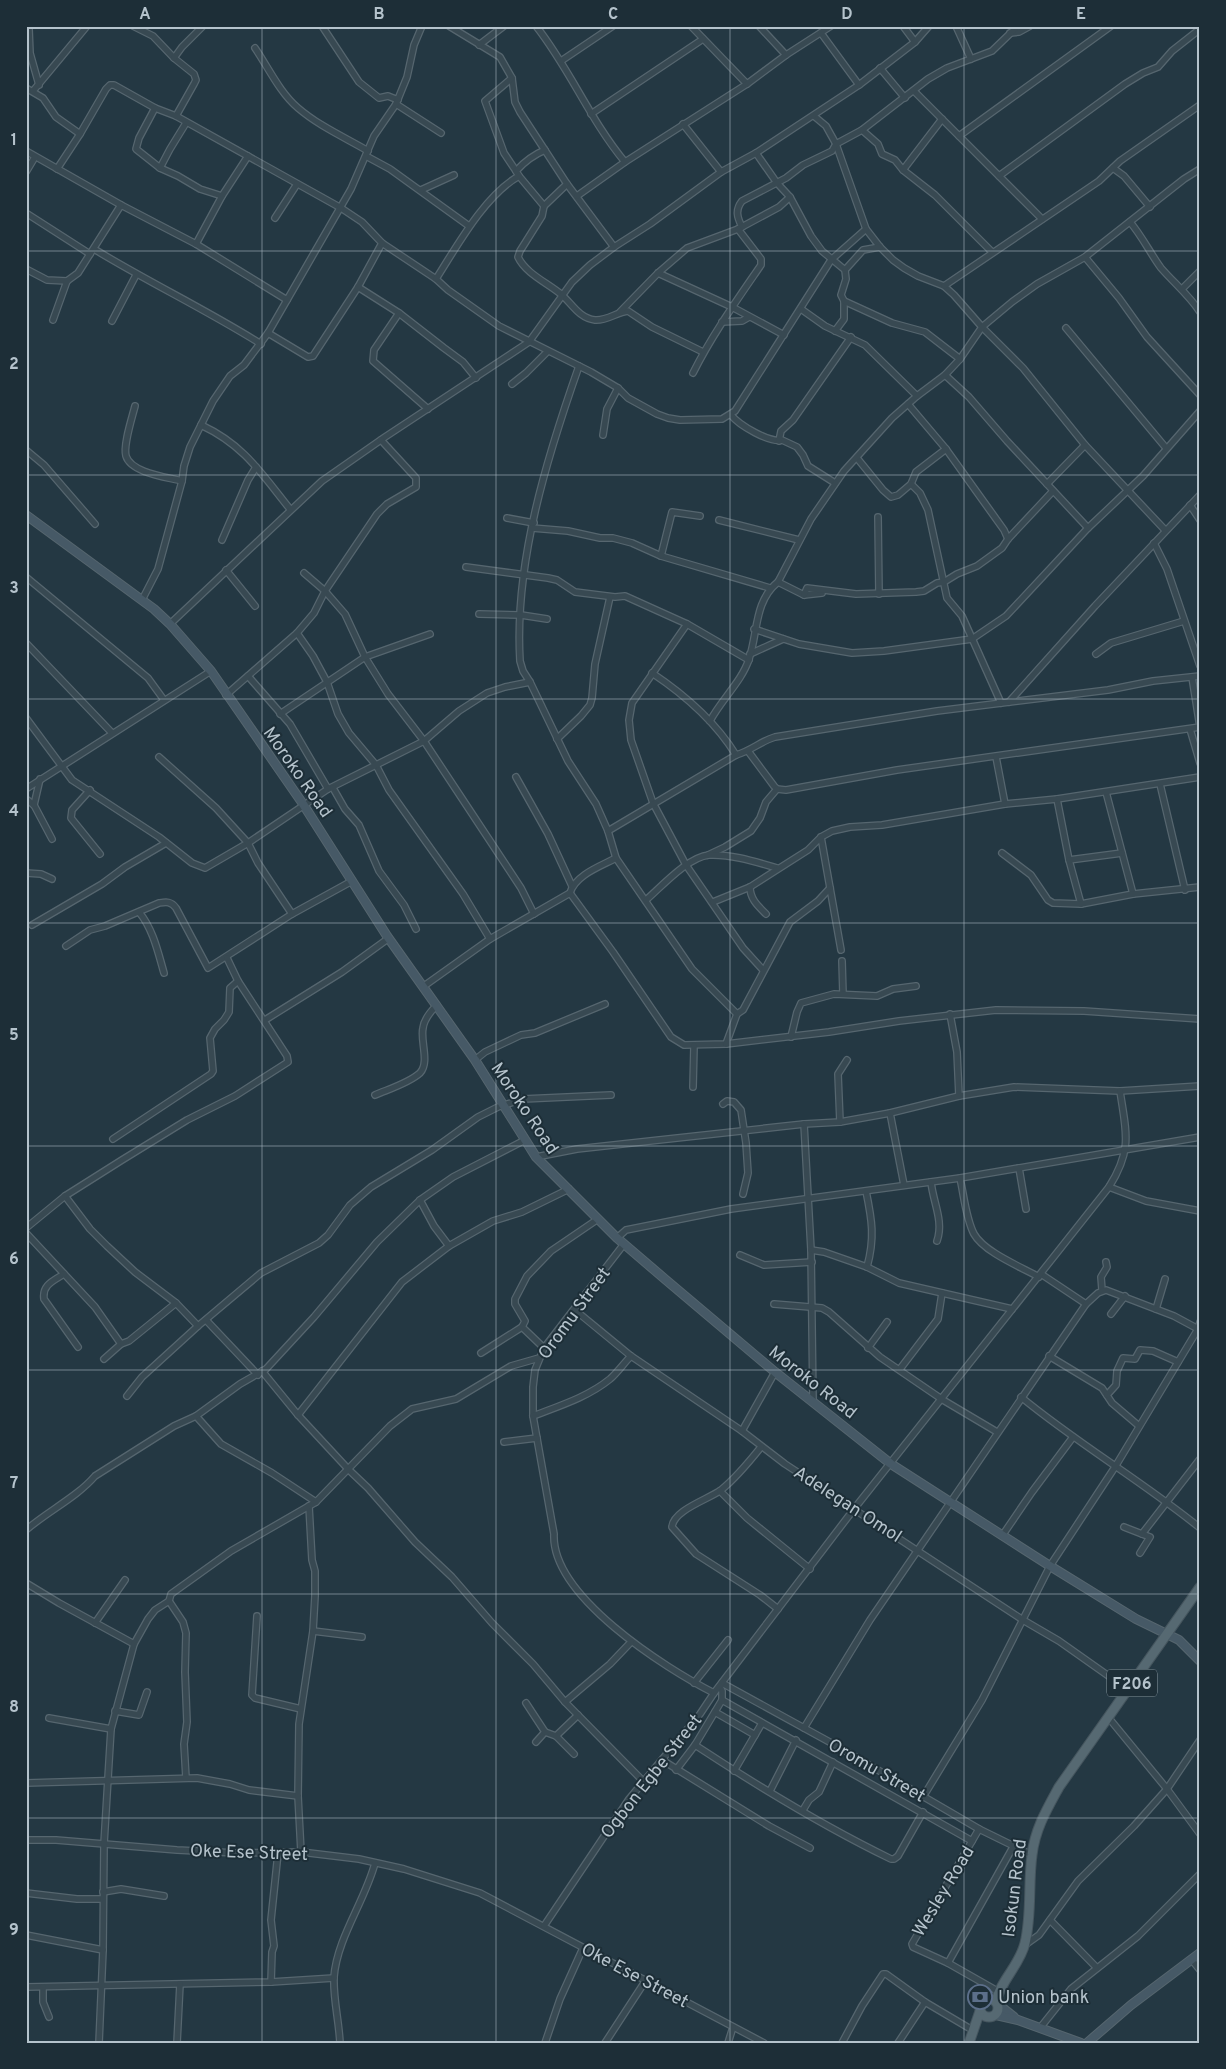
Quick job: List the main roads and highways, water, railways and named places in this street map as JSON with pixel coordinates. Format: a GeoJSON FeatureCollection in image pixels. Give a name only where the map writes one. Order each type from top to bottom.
{"type":"FeatureCollection","features":[{"type":"Feature","properties":{"kind":"main road","name":"Isokun Road"},"geometry":{"type":"LineString","coordinates":[[994,2008],[999,1992],[1015,1968],[1025,1945],[1028,1926],[1032,1856],[1041,1820],[1059,1787],[1200,1587]]}},
{"type":"Feature","properties":{"kind":"main road","name":"F206"},"geometry":{"type":"LineString","coordinates":[[969,2043],[982,2003],[994,2008],[974,2030]]}},
{"type":"Feature","properties":{"kind":"main road"},"geometry":{"type":"LineString","coordinates":[[980,2011],[983,2015],[994,2008]]}},
{"type":"Feature","properties":{"kind":"place","name":"Union bank"},"geometry":{"type":"Point","coordinates":[980,1997]}}]}
